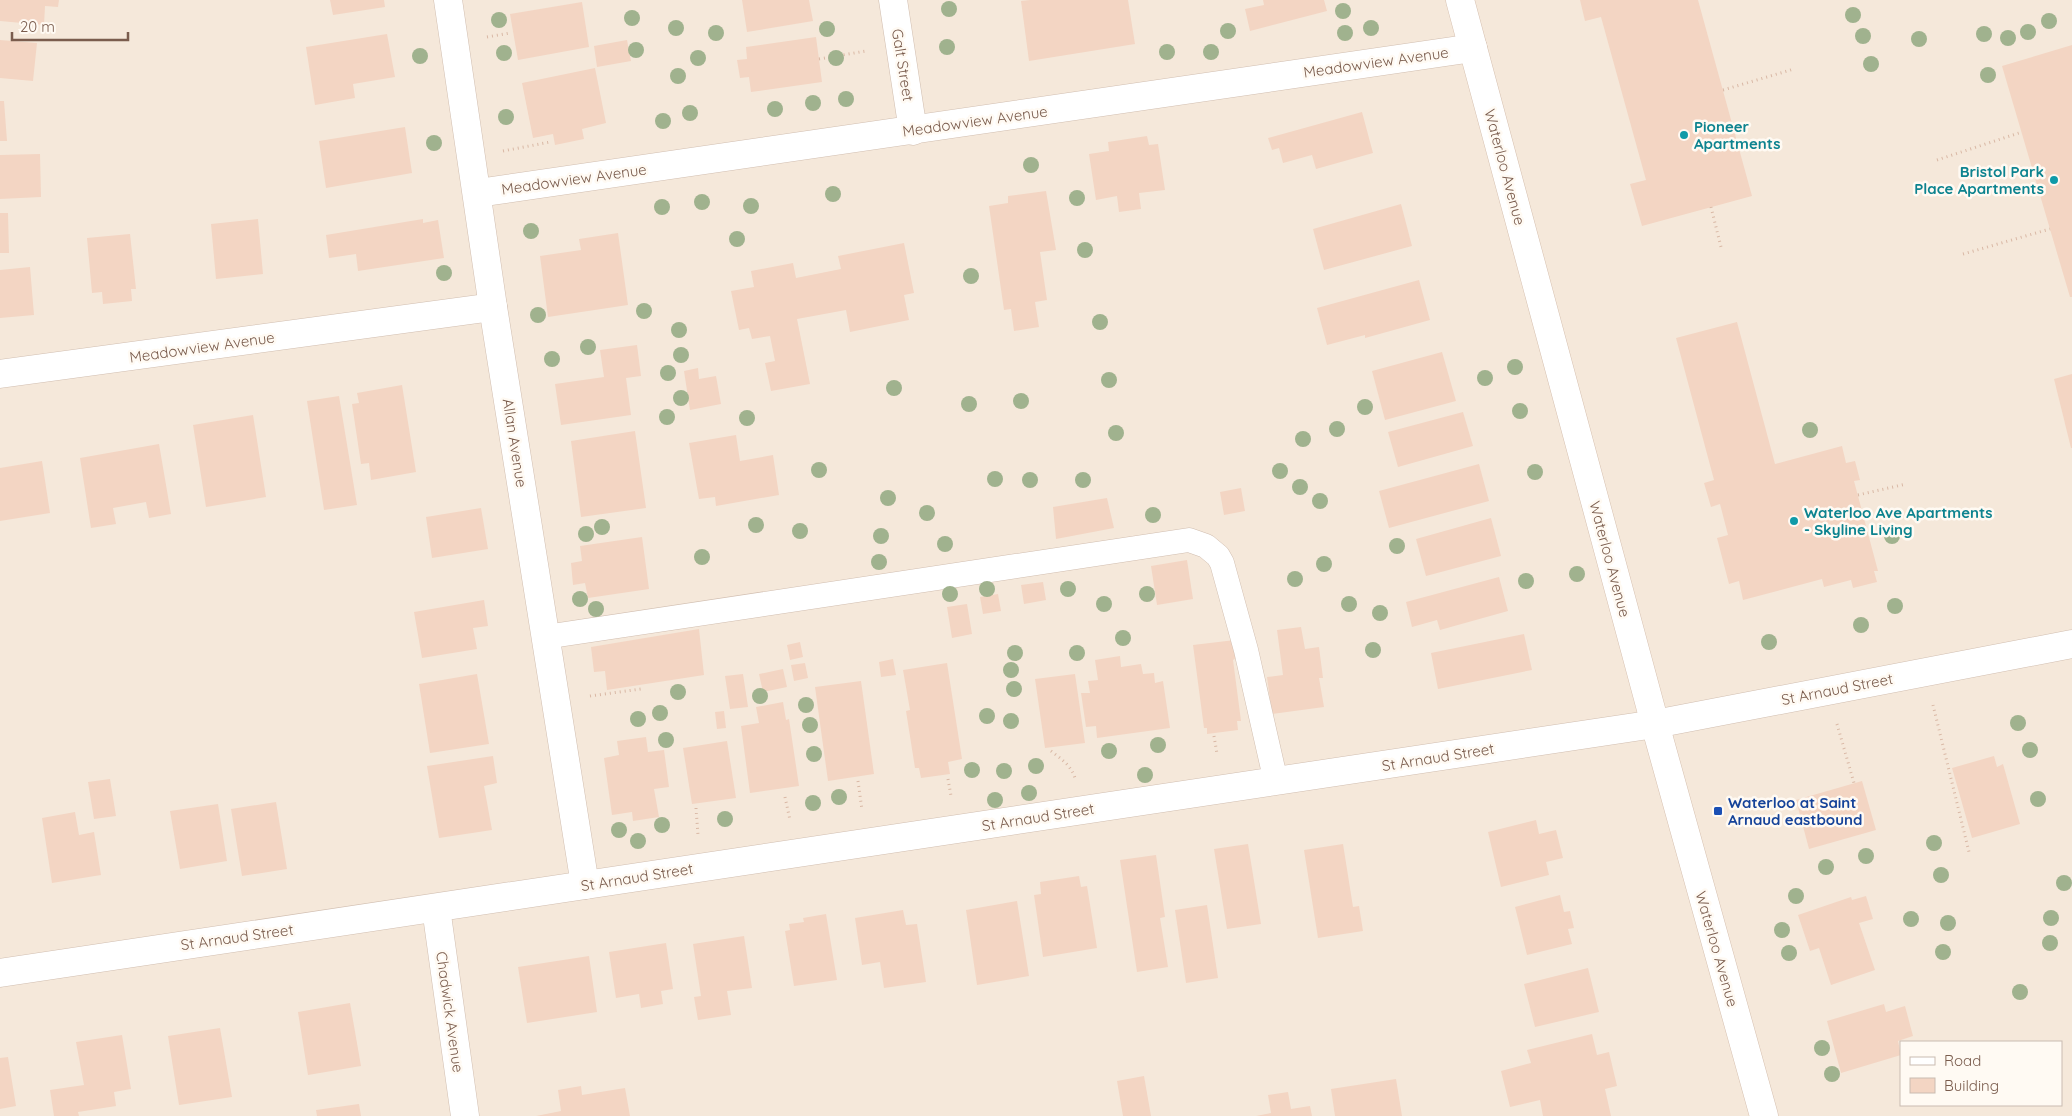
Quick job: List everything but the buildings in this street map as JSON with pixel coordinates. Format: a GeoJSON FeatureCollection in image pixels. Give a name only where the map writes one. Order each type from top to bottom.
{"type":"FeatureCollection","features":[{"type":"Feature","properties":{"kind":"street","name":"Allan Avenue"},"geometry":{"type":"LineString","coordinates":[[448,0],[478,194],[493,307],[585,885]]}},
{"type":"Feature","properties":{"kind":"street","name":"Galt Street"},"geometry":{"type":"LineString","coordinates":[[893,0],[913,131]]}},
{"type":"Feature","properties":{"kind":"street","name":"Waterloo Avenue"},"geometry":{"type":"LineString","coordinates":[[1460,0],[1655,724],[1764,1116]]}},
{"type":"Feature","properties":{"kind":"street","name":"Meadowview Avenue"},"geometry":{"type":"LineString","coordinates":[[478,194],[1473,48]]}},
{"type":"Feature","properties":{"kind":"street","name":"Meadowview Avenue"},"geometry":{"type":"LineString","coordinates":[[0,374],[493,307]]}},
{"type":"Feature","properties":{"kind":"street","name":"St Arnaud Street"},"geometry":{"type":"LineString","coordinates":[[0,973],[1655,724],[2072,644]]}},
{"type":"Feature","properties":{"kind":"street","name":"Chadwick Avenue"},"geometry":{"type":"LineString","coordinates":[[436,908],[465,1116]]}},
{"type":"Feature","properties":{"kind":"lane"},"geometry":{"type":"LineString","coordinates":[[545,637],[1189,540],[1199,542],[1218,556],[1224,571],[1249,660],[1276,782]]}},
{"type":"Feature","properties":{"kind":"path"},"geometry":{"type":"LineString","coordinates":[[486,37],[510,33]]}},
{"type":"Feature","properties":{"kind":"path"},"geometry":{"type":"LineString","coordinates":[[819,58],[868,51]]}},
{"type":"Feature","properties":{"kind":"path"},"geometry":{"type":"LineString","coordinates":[[1723,90],[1794,68]]}},
{"type":"Feature","properties":{"kind":"path"},"geometry":{"type":"LineString","coordinates":[[1937,160],[2022,132]]}},
{"type":"Feature","properties":{"kind":"path"},"geometry":{"type":"LineString","coordinates":[[503,151],[550,142]]}},
{"type":"Feature","properties":{"kind":"path"},"geometry":{"type":"LineString","coordinates":[[1711,207],[1721,247]]}},
{"type":"Feature","properties":{"kind":"path"},"geometry":{"type":"LineString","coordinates":[[1963,254],[2050,229]]}},
{"type":"Feature","properties":{"kind":"path"},"geometry":{"type":"LineString","coordinates":[[1858,495],[1906,484]]}},
{"type":"Feature","properties":{"kind":"path"},"geometry":{"type":"LineString","coordinates":[[1925,672],[1969,852]]}},
{"type":"Feature","properties":{"kind":"path"},"geometry":{"type":"LineString","coordinates":[[585,697],[641,689]]}},
{"type":"Feature","properties":{"kind":"path"},"geometry":{"type":"LineString","coordinates":[[1828,690],[1854,783]]}},
{"type":"Feature","properties":{"kind":"path"},"geometry":{"type":"LineString","coordinates":[[1214,736],[1217,754]]}},
{"type":"Feature","properties":{"kind":"path"},"geometry":{"type":"LineString","coordinates":[[1051,752],[1071,767],[1075,778]]}},
{"type":"Feature","properties":{"kind":"path"},"geometry":{"type":"LineString","coordinates":[[948,779],[951,797]]}},
{"type":"Feature","properties":{"kind":"path"},"geometry":{"type":"LineString","coordinates":[[858,781],[862,811]]}},
{"type":"Feature","properties":{"kind":"path"},"geometry":{"type":"LineString","coordinates":[[785,796],[790,822]]}},
{"type":"Feature","properties":{"kind":"path"},"geometry":{"type":"LineString","coordinates":[[696,808],[698,837]]}},
{"type":"Feature","properties":{"kind":"shaded area"},"geometry":{"type":"Polygon","coordinates":[[[0,0],[2072,0],[2072,1116],[0,1116],[0,0]]]}},
{"type":"Feature","properties":{"kind":"place","name":"Pioneer Apartments"},"geometry":{"type":"Point","coordinates":[1684,135]}},
{"type":"Feature","properties":{"kind":"place","name":"Bristol Park Place Apartments"},"geometry":{"type":"Point","coordinates":[2054,180]}},
{"type":"Feature","properties":{"kind":"place","name":"Waterloo Ave Apartments - Skyline Living"},"geometry":{"type":"Point","coordinates":[1794,521]}},
{"type":"Feature","properties":{"kind":"place","name":"Waterloo at Saint Arnaud eastbound"},"geometry":{"type":"Point","coordinates":[1718,811]}}]}
